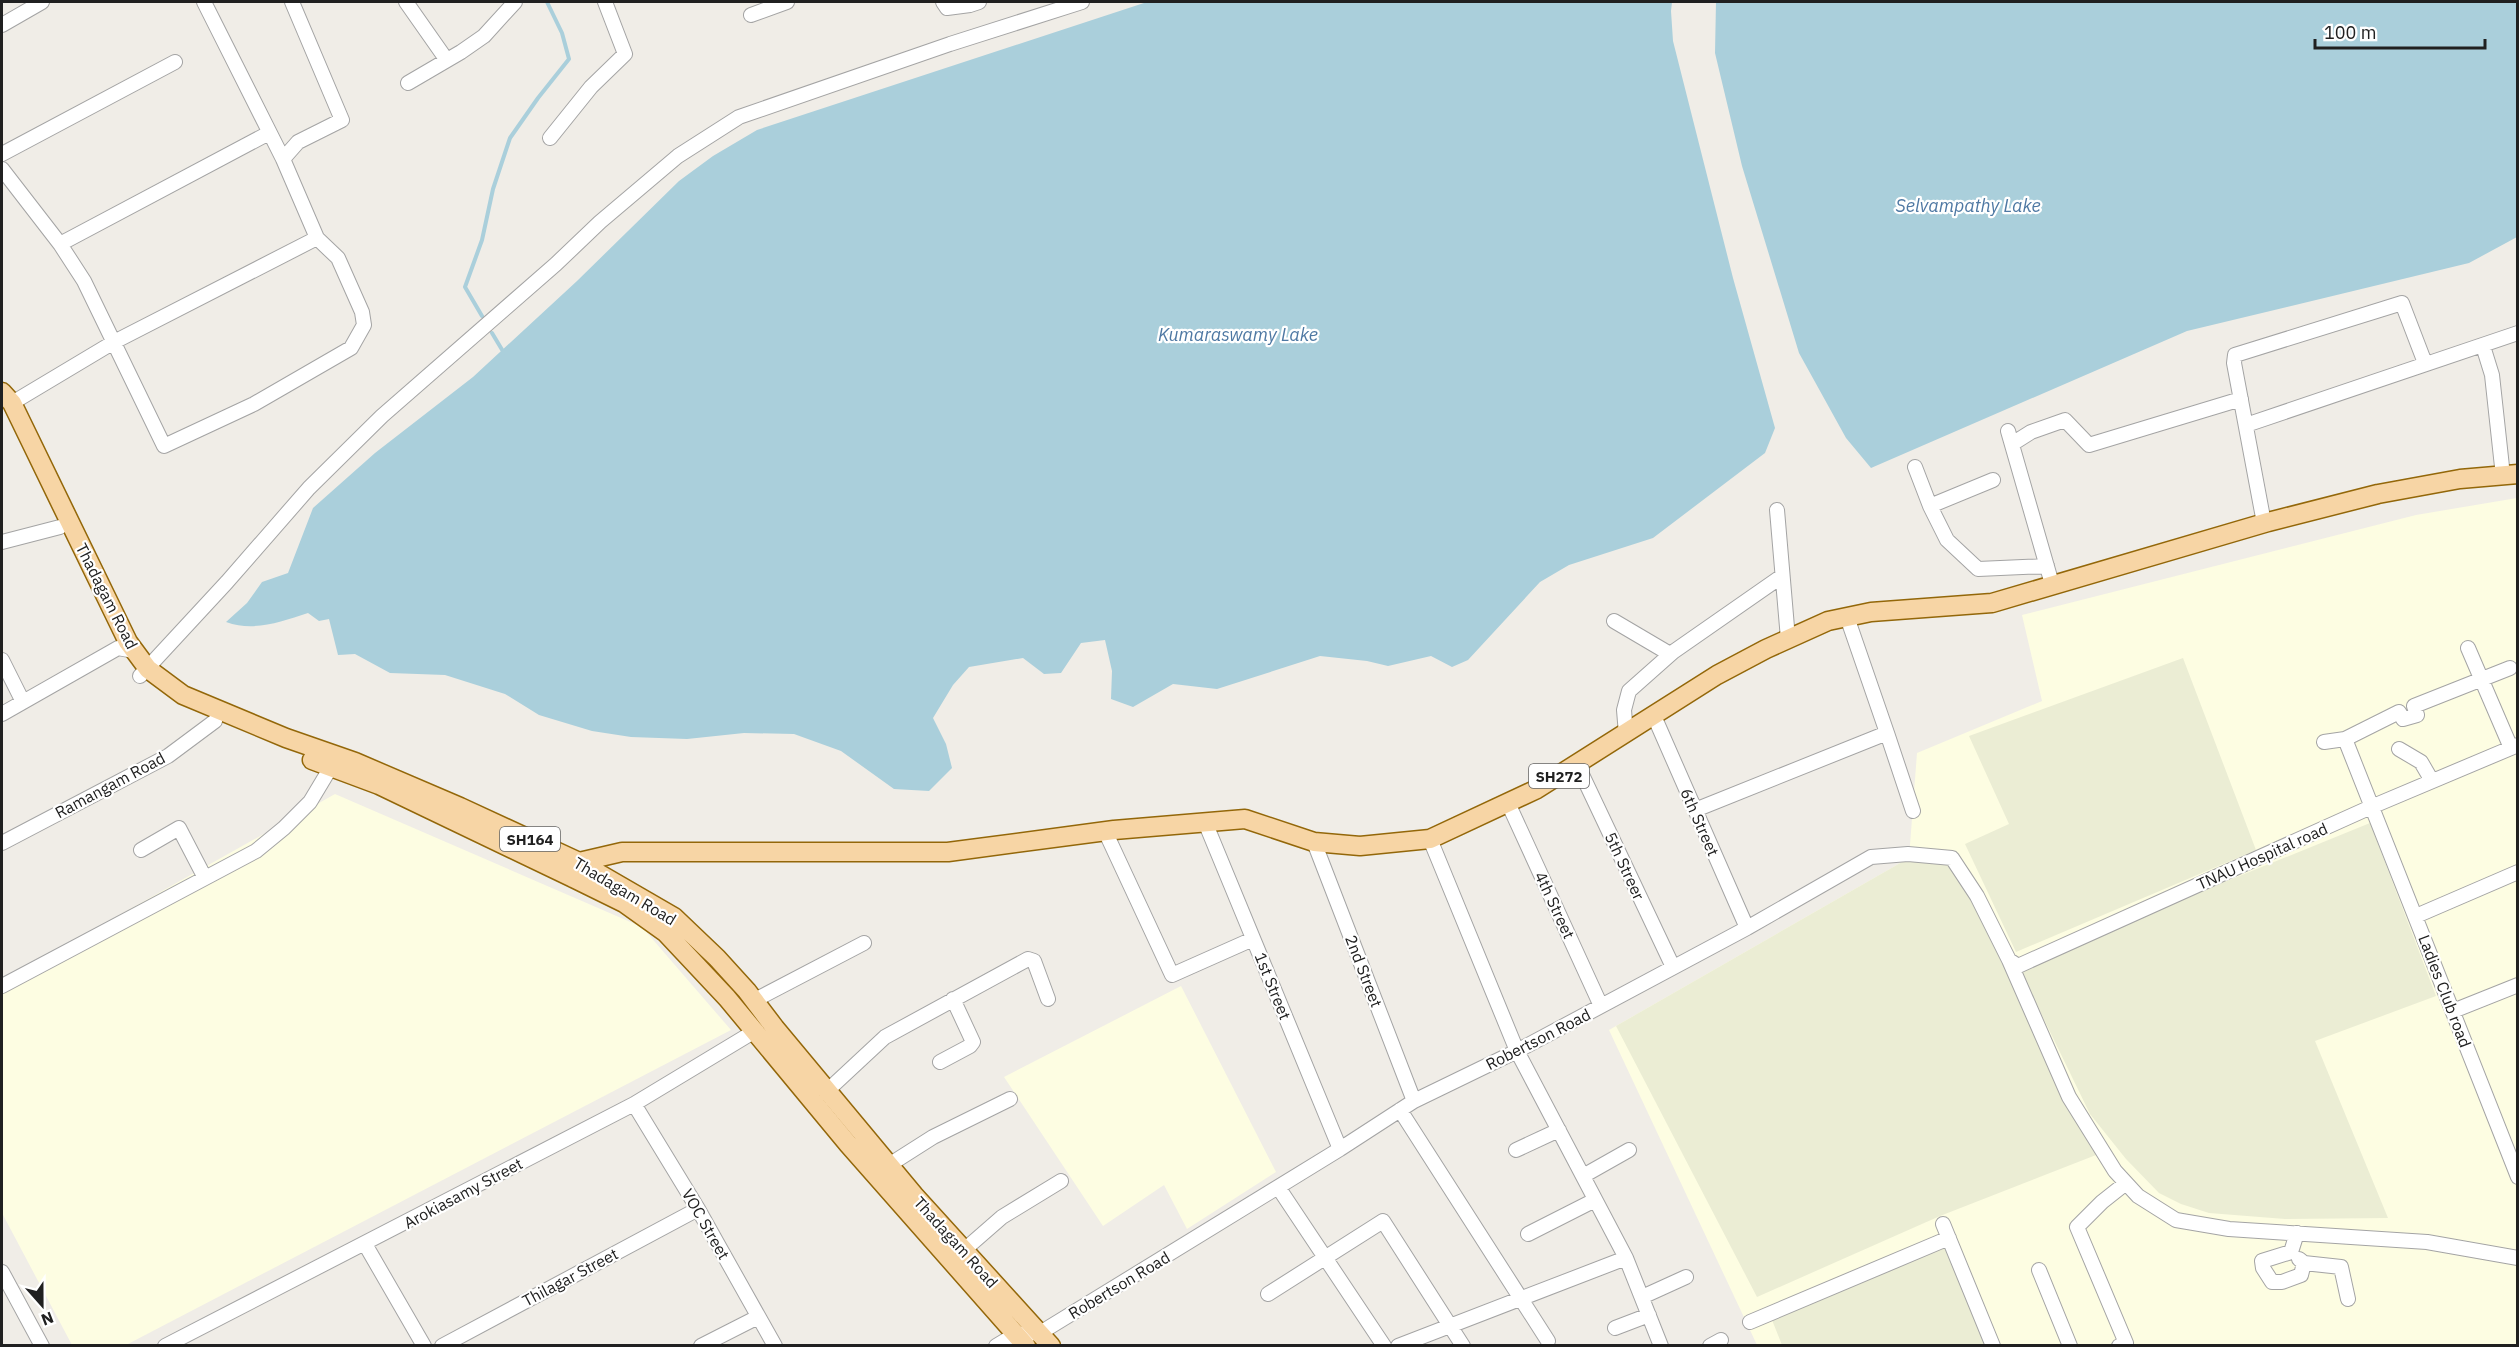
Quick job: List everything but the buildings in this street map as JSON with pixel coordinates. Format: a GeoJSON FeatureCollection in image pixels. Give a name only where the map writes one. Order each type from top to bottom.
{"type":"FeatureCollection","features":[{"type":"Feature","properties":{"kind":"main road","name":"Thadagam Road"},"geometry":{"type":"LineString","coordinates":[[5,402],[126,650]]}},
{"type":"Feature","properties":{"kind":"main road","name":"Thadagam Road"},"geometry":{"type":"LineString","coordinates":[[5,402],[60,526],[126,650],[169,699],[215,721],[379,785],[576,870],[674,917],[717,958],[754,1000],[889,1165],[963,1251],[1045,1339]]}},
{"type":"Feature","properties":{"kind":"main road","name":"SH272"},"geometry":{"type":"LineString","coordinates":[[576,870],[622,852],[948,852],[1105,831],[1245,819],[1314,842],[1360,846],[1430,839],[1537,789],[1717,675],[1828,621],[1871,612],[1992,603],[2264,523],[2378,494],[2460,479],[2510,475]]}},
{"type":"Feature","properties":{"kind":"main road","name":"Thadagam Road"},"geometry":{"type":"LineString","coordinates":[[144,672],[183,695],[286,738],[355,762],[460,807],[576,870],[666,933],[727,998],[848,1144],[1021,1340]]}},
{"type":"Feature","properties":{"kind":"street"},"geometry":{"type":"LineString","coordinates":[[2,25],[42,2]]}},
{"type":"Feature","properties":{"kind":"street"},"geometry":{"type":"LineString","coordinates":[[2,169],[60,244],[84,281],[164,446],[254,404],[351,348],[364,324],[362,312],[338,258],[317,238],[283,159],[204,2]]}},
{"type":"Feature","properties":{"kind":"street"},"geometry":{"type":"LineString","coordinates":[[283,159],[298,142],[342,120],[292,2]]}},
{"type":"Feature","properties":{"kind":"street"},"geometry":{"type":"LineString","coordinates":[[406,2],[446,59]]}},
{"type":"Feature","properties":{"kind":"street"},"geometry":{"type":"LineString","coordinates":[[408,83],[484,36],[515,2]]}},
{"type":"Feature","properties":{"kind":"street"},"geometry":{"type":"LineString","coordinates":[[550,138],[591,87],[625,54],[605,2]]}},
{"type":"Feature","properties":{"kind":"street"},"geometry":{"type":"LineString","coordinates":[[751,15],[787,2]]}},
{"type":"Feature","properties":{"kind":"street"},"geometry":{"type":"LineString","coordinates":[[943,2],[947,8],[979,2]]}},
{"type":"Feature","properties":{"kind":"street"},"geometry":{"type":"LineString","coordinates":[[144,672],[309,488],[374,424],[600,222],[678,156],[739,117],[950,44],[1082,2]]}},
{"type":"Feature","properties":{"kind":"street"},"geometry":{"type":"LineString","coordinates":[[2,154],[175,62]]}},
{"type":"Feature","properties":{"kind":"street"},"geometry":{"type":"LineString","coordinates":[[60,244],[269,133]]}},
{"type":"Feature","properties":{"kind":"street"},"geometry":{"type":"LineString","coordinates":[[5,402],[114,342],[317,238]]}},
{"type":"Feature","properties":{"kind":"street"},"geometry":{"type":"LineString","coordinates":[[2264,523],[2234,363],[2235,355],[2402,303],[2425,363]]}},
{"type":"Feature","properties":{"kind":"street"},"geometry":{"type":"LineString","coordinates":[[2246,425],[2517,333]]}},
{"type":"Feature","properties":{"kind":"street"},"geometry":{"type":"LineString","coordinates":[[2483,346],[2492,375],[2510,475]]}},
{"type":"Feature","properties":{"kind":"street"},"geometry":{"type":"LineString","coordinates":[[2052,584],[2010,437],[2064,420],[2089,445],[2241,399]]}},
{"type":"Feature","properties":{"kind":"street"},"geometry":{"type":"LineString","coordinates":[[1915,467],[1930,506],[1947,540],[1978,569],[2047,566]]}},
{"type":"Feature","properties":{"kind":"street"},"geometry":{"type":"LineString","coordinates":[[1930,506],[1993,480]]}},
{"type":"Feature","properties":{"kind":"street"},"geometry":{"type":"LineString","coordinates":[[1777,510],[1788,639]]}},
{"type":"Feature","properties":{"kind":"street"},"geometry":{"type":"LineString","coordinates":[[2,542],[60,526]]}},
{"type":"Feature","properties":{"kind":"street"},"geometry":{"type":"LineString","coordinates":[[1626,734],[1624,710],[1629,692],[1670,654],[1782,576]]}},
{"type":"Feature","properties":{"kind":"street"},"geometry":{"type":"LineString","coordinates":[[1847,617],[1913,811]]}},
{"type":"Feature","properties":{"kind":"street"},"geometry":{"type":"LineString","coordinates":[[1614,621],[1670,654]]}},
{"type":"Feature","properties":{"kind":"street"},"geometry":{"type":"LineString","coordinates":[[2468,648],[2514,747]]}},
{"type":"Feature","properties":{"kind":"street"},"geometry":{"type":"LineString","coordinates":[[2,714],[126,650]]}},
{"type":"Feature","properties":{"kind":"street"},"geometry":{"type":"LineString","coordinates":[[2,660],[23,702]]}},
{"type":"Feature","properties":{"kind":"street"},"geometry":{"type":"LineString","coordinates":[[2324,742],[2346,739],[2398,712],[2403,719],[2417,715],[2414,706],[2510,668]]}},
{"type":"Feature","properties":{"kind":"street","name":"6th Street"},"geometry":{"type":"LineString","coordinates":[[1654,716],[1747,928]]}},
{"type":"Feature","properties":{"kind":"street","name":"Ramangam Road"},"geometry":{"type":"LineString","coordinates":[[2,843],[168,756],[215,721]]}},
{"type":"Feature","properties":{"kind":"street"},"geometry":{"type":"LineString","coordinates":[[1695,810],[1887,734]]}},
{"type":"Feature","properties":{"kind":"street","name":"Ladies Club road"},"geometry":{"type":"LineString","coordinates":[[2346,739],[2371,807],[2515,1161],[2517,1177]]}},
{"type":"Feature","properties":{"kind":"street","name":"TNAU Hospital road"},"geometry":{"type":"LineString","coordinates":[[2009,960],[2018,966],[2371,807],[2514,747]]}},
{"type":"Feature","properties":{"kind":"street"},"geometry":{"type":"LineString","coordinates":[[2399,749],[2421,762],[2432,781]]}},
{"type":"Feature","properties":{"kind":"street","name":"5th Streer"},"geometry":{"type":"LineString","coordinates":[[1577,764],[1672,967]]}},
{"type":"Feature","properties":{"kind":"street"},"geometry":{"type":"LineString","coordinates":[[2,987],[256,850],[284,828],[309,802],[331,767]]}},
{"type":"Feature","properties":{"kind":"street","name":"4th Street"},"geometry":{"type":"LineString","coordinates":[[1508,803],[1601,1006]]}},
{"type":"Feature","properties":{"kind":"street","name":"1st Street"},"geometry":{"type":"LineString","coordinates":[[1205,822],[1340,1149]]}},
{"type":"Feature","properties":{"kind":"street"},"geometry":{"type":"LineString","coordinates":[[141,850],[179,828],[205,878]]}},
{"type":"Feature","properties":{"kind":"street"},"geometry":{"type":"LineString","coordinates":[[1105,831],[1172,975],[1253,939]]}},
{"type":"Feature","properties":{"kind":"street"},"geometry":{"type":"LineString","coordinates":[[1430,839],[1517,1051],[1626,1258],[1661,1346]]}},
{"type":"Feature","properties":{"kind":"street","name":"2nd Street"},"geometry":{"type":"LineString","coordinates":[[1314,842],[1414,1101]]}},
{"type":"Feature","properties":{"kind":"street","name":"Robertson Road"},"geometry":{"type":"LineString","coordinates":[[1045,1339],[1414,1101],[1517,1051],[1747,928],[1871,857],[1908,854],[1952,858],[1977,896],[2009,960]]}},
{"type":"Feature","properties":{"kind":"street"},"geometry":{"type":"LineString","coordinates":[[2416,916],[2517,872]]}},
{"type":"Feature","properties":{"kind":"street"},"geometry":{"type":"LineString","coordinates":[[754,1000],[864,944]]}},
{"type":"Feature","properties":{"kind":"street"},"geometry":{"type":"LineString","coordinates":[[827,1091],[885,1037],[1031,959],[1048,999]]}},
{"type":"Feature","properties":{"kind":"street"},"geometry":{"type":"LineString","coordinates":[[2009,960],[2069,1097],[2115,1171],[2138,1196],[2176,1220],[2229,1229],[2427,1242],[2517,1258]]}},
{"type":"Feature","properties":{"kind":"street"},"geometry":{"type":"LineString","coordinates":[[2453,1011],[2517,985]]}},
{"type":"Feature","properties":{"kind":"street"},"geometry":{"type":"LineString","coordinates":[[940,1062],[970,1046],[973,1042],[953,999]]}},
{"type":"Feature","properties":{"kind":"street","name":"Arokiasamy Street"},"geometry":{"type":"LineString","coordinates":[[165,1346],[634,1104],[755,1031]]}},
{"type":"Feature","properties":{"kind":"street"},"geometry":{"type":"LineString","coordinates":[[889,1165],[933,1137],[1010,1099]]}},
{"type":"Feature","properties":{"kind":"street","name":"VOC Street"},"geometry":{"type":"LineString","coordinates":[[634,1104],[698,1209],[775,1346]]}},
{"type":"Feature","properties":{"kind":"street"},"geometry":{"type":"LineString","coordinates":[[1400,1110],[1548,1341]]}},
{"type":"Feature","properties":{"kind":"street"},"geometry":{"type":"LineString","coordinates":[[1516,1150],[1559,1130]]}},
{"type":"Feature","properties":{"kind":"street"},"geometry":{"type":"LineString","coordinates":[[1583,1176],[1629,1150]]}},
{"type":"Feature","properties":{"kind":"street"},"geometry":{"type":"LineString","coordinates":[[963,1251],[1002,1217],[1061,1181]]}},
{"type":"Feature","properties":{"kind":"street"},"geometry":{"type":"LineString","coordinates":[[2120,1346],[2126,1343],[2077,1227],[2102,1202],[2126,1183]]}},
{"type":"Feature","properties":{"kind":"street"},"geometry":{"type":"LineString","coordinates":[[1278,1187],[1384,1346]]}},
{"type":"Feature","properties":{"kind":"street"},"geometry":{"type":"LineString","coordinates":[[1528,1234],[1595,1200]]}},
{"type":"Feature","properties":{"kind":"street","name":"Thilagar Street"},"geometry":{"type":"LineString","coordinates":[[442,1346],[698,1209]]}},
{"type":"Feature","properties":{"kind":"street"},"geometry":{"type":"LineString","coordinates":[[1268,1294],[1383,1221],[1463,1346]]}},
{"type":"Feature","properties":{"kind":"street"},"geometry":{"type":"LineString","coordinates":[[1943,1224],[1993,1346]]}},
{"type":"Feature","properties":{"kind":"street"},"geometry":{"type":"LineString","coordinates":[[2290,1252],[2297,1233]]}},
{"type":"Feature","properties":{"kind":"street"},"geometry":{"type":"LineString","coordinates":[[1750,1322],[1949,1238]]}},
{"type":"Feature","properties":{"kind":"street"},"geometry":{"type":"LineString","coordinates":[[365,1244],[424,1346]]}},
{"type":"Feature","properties":{"kind":"street"},"geometry":{"type":"LineString","coordinates":[[2290,1252],[2262,1261],[2263,1268],[2272,1282],[2282,1282],[2301,1275],[2304,1263]]}},
{"type":"Feature","properties":{"kind":"street"},"geometry":{"type":"LineString","coordinates":[[2290,1252],[2304,1263],[2341,1267],[2348,1299]]}},
{"type":"Feature","properties":{"kind":"street"},"geometry":{"type":"LineString","coordinates":[[1398,1346],[1626,1258]]}},
{"type":"Feature","properties":{"kind":"street"},"geometry":{"type":"LineString","coordinates":[[2038,1270],[2070,1346]]}},
{"type":"Feature","properties":{"kind":"street"},"geometry":{"type":"LineString","coordinates":[[2,1272],[42,1346]]}},
{"type":"Feature","properties":{"kind":"street"},"geometry":{"type":"LineString","coordinates":[[1642,1297],[1686,1277]]}},
{"type":"Feature","properties":{"kind":"street"},"geometry":{"type":"LineString","coordinates":[[1614,1328],[1649,1315]]}},
{"type":"Feature","properties":{"kind":"street"},"geometry":{"type":"LineString","coordinates":[[701,1346],[758,1317]]}},
{"type":"Feature","properties":{"kind":"street"},"geometry":{"type":"LineString","coordinates":[[996,1346],[1021,1340],[1045,1339]]}},
{"type":"Feature","properties":{"kind":"shaded area"},"geometry":{"type":"Polygon","coordinates":[[[2517,498],[2517,1345],[1757,1345],[1609,1030],[1909,858],[1917,753],[2042,701],[2022,615],[2416,515],[2517,498]]]}},
{"type":"Feature","properties":{"kind":"shaded area"},"geometry":{"type":"Polygon","coordinates":[[[2183,658],[2256,850],[2016,952],[1965,844],[2009,824],[1969,736],[2183,658]]]}},
{"type":"Feature","properties":{"kind":"shaded area"},"geometry":{"type":"Polygon","coordinates":[[[335,794],[642,927],[731,1030],[126,1345],[72,1345],[2,1213],[2,981],[335,794]]]}},
{"type":"Feature","properties":{"kind":"shaded area"},"geometry":{"type":"Polygon","coordinates":[[[2370,823],[2436,996],[2315,1041],[2388,1218],[2285,1219],[2209,1213],[2181,1204],[2159,1193],[2126,1159],[2090,1114],[2018,966],[2370,823]]]}},
{"type":"Feature","properties":{"kind":"shaded area"},"geometry":{"type":"Polygon","coordinates":[[[1938,856],[1963,874],[2096,1155],[1940,1216],[1757,1297],[1616,1026],[1909,858],[1938,856]]]}},
{"type":"Feature","properties":{"kind":"shaded area"},"geometry":{"type":"Polygon","coordinates":[[[1181,986],[1276,1172],[1187,1229],[1164,1185],[1103,1226],[1004,1077],[1181,986]]]}},
{"type":"Feature","properties":{"kind":"shaded area"},"geometry":{"type":"Polygon","coordinates":[[[1947,1243],[1987,1345],[1782,1345],[1770,1315],[1947,1243]]]}},
{"type":"Feature","properties":{"kind":"water","name":"Kumaraswamy Lake"},"geometry":{"type":"Polygon","coordinates":[[[1147,2],[1672,2],[1673,41],[1733,278],[1775,428],[1765,453],[1653,538],[1569,565],[1540,582],[1468,660],[1452,667],[1431,656],[1388,666],[1367,661],[1320,656],[1217,689],[1173,684],[1133,707],[1111,699],[1112,671],[1105,640],[1081,643],[1061,673],[1044,674],[1023,658],[969,667],[953,685],[933,718],[946,744],[952,768],[929,791],[894,789],[841,751],[794,734],[744,733],[687,739],[631,737],[592,731],[539,715],[505,694],[445,675],[390,673],[355,654],[338,655],[329,619],[319,621],[308,613],[257,626],[226,622],[247,603],[262,582],[288,573],[313,508],[375,453],[473,377],[577,281],[679,181],[713,156],[757,130],[1147,2]]]}},
{"type":"Feature","properties":{"kind":"water","name":"Selvampathy Lake"},"geometry":{"type":"Polygon","coordinates":[[[1716,2],[2517,2],[2517,237],[2469,263],[2187,331],[1871,468],[1846,438],[1799,353],[1742,166],[1715,53],[1716,2]]]}},
{"type":"Feature","properties":{"kind":"waterway"},"geometry":{"type":"LineString","coordinates":[[482,316],[465,287],[482,240],[493,189],[510,138],[569,59],[562,33],[547,2]]}},
{"type":"Feature","properties":{"kind":"waterway"},"geometry":{"type":"LineString","coordinates":[[492,333],[504,353]]}}]}
